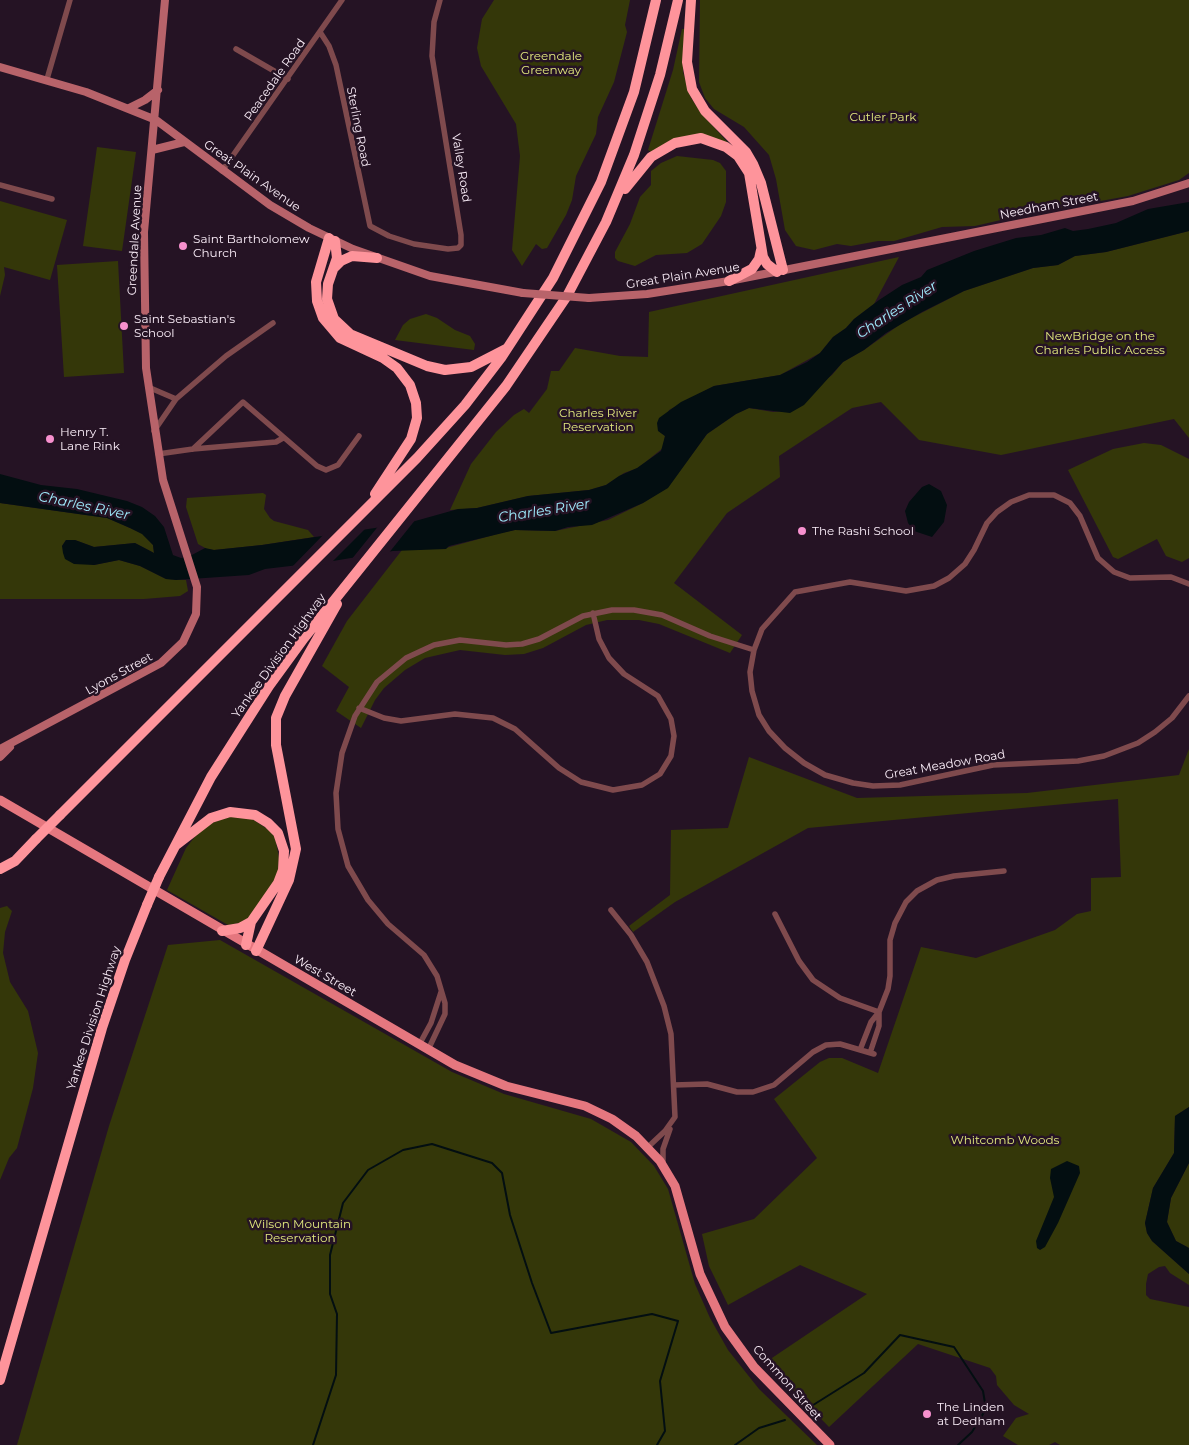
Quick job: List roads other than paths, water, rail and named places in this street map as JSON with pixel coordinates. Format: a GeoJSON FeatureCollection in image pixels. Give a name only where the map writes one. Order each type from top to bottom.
{"type":"FeatureCollection","features":[{"type":"Feature","properties":{"kind":"highway"},"geometry":{"type":"LineString","coordinates":[[0,878],[36,839],[286,590],[449,423],[508,348],[553,278],[601,182],[635,86],[656,0]]}},
{"type":"Feature","properties":{"kind":"highway","name":"Yankee Division Highway"},"geometry":{"type":"LineString","coordinates":[[0,1380],[102,1028],[125,960],[173,847],[208,782],[246,721],[297,648],[506,386],[538,342],[576,281],[615,202],[654,98],[678,0]]}},
{"type":"Feature","properties":{"kind":"highway"},"geometry":{"type":"LineString","coordinates":[[691,0],[687,62],[692,90],[701,107],[746,152],[753,164],[761,183],[780,271]]}},
{"type":"Feature","properties":{"kind":"highway"},"geometry":{"type":"LineString","coordinates":[[615,202],[647,161],[660,150],[686,139],[712,140],[734,152],[749,173],[765,261],[780,271]]}},
{"type":"Feature","properties":{"kind":"highway"},"geometry":{"type":"LineString","coordinates":[[332,239],[337,254],[327,295],[330,312],[339,326],[357,338],[428,366],[445,370],[471,367],[508,348]]}},
{"type":"Feature","properties":{"kind":"highway"},"geometry":{"type":"LineString","coordinates":[[332,239],[316,282],[316,296],[321,314],[328,326],[340,338],[383,358],[397,368],[410,385],[417,408],[415,428],[409,444],[365,510]]}},
{"type":"Feature","properties":{"kind":"highway"},"geometry":{"type":"LineString","coordinates":[[729,281],[755,266],[759,259],[761,246]]}},
{"type":"Feature","properties":{"kind":"highway"},"geometry":{"type":"LineString","coordinates":[[331,274],[338,263],[352,256],[377,258]]}},
{"type":"Feature","properties":{"kind":"highway"},"geometry":{"type":"LineString","coordinates":[[256,950],[289,880],[296,849],[276,745],[276,718],[285,696],[327,625],[345,588]]}},
{"type":"Feature","properties":{"kind":"highway"},"geometry":{"type":"LineString","coordinates":[[173,847],[206,821],[225,813],[245,812],[268,823],[282,842],[285,856],[283,870],[278,883],[251,922],[246,945]]}},
{"type":"Feature","properties":{"kind":"highway"},"geometry":{"type":"LineString","coordinates":[[0,869],[15,861]]}},
{"type":"Feature","properties":{"kind":"highway"},"geometry":{"type":"LineString","coordinates":[[222,931],[240,928],[251,922]]}},
{"type":"Feature","properties":{"kind":"main road","name":"Greendale Avenue"},"geometry":{"type":"LineString","coordinates":[[165,0],[144,258],[144,316],[148,387],[158,454],[167,497],[190,567]]}},
{"type":"Feature","properties":{"kind":"main road","name":"Great Plain Avenue"},"geometry":{"type":"LineString","coordinates":[[0,67],[47,79],[130,108],[156,120],[222,171],[275,208],[332,239],[377,258],[442,279],[523,293],[589,298],[647,294],[729,281],[912,245]]}},
{"type":"Feature","properties":{"kind":"main road"},"geometry":{"type":"LineString","coordinates":[[130,108],[158,90]]}},
{"type":"Feature","properties":{"kind":"main road"},"geometry":{"type":"LineString","coordinates":[[152,150],[184,142]]}},
{"type":"Feature","properties":{"kind":"main road","name":"Needham Street"},"geometry":{"type":"LineString","coordinates":[[912,245],[1142,199],[1189,183]]}},
{"type":"Feature","properties":{"kind":"main road","name":"Lyons Street"},"geometry":{"type":"LineString","coordinates":[[0,749],[150,670],[171,656],[184,642],[193,623],[197,604],[196,584],[190,567]]}},
{"type":"Feature","properties":{"kind":"main road","name":"Lyons Street"},"geometry":{"type":"LineString","coordinates":[[0,756],[18,741]]}},
{"type":"Feature","properties":{"kind":"main road","name":"West Street"},"geometry":{"type":"LineString","coordinates":[[0,800],[428,1050],[485,1079],[596,1111],[612,1118],[648,1147]]}},
{"type":"Feature","properties":{"kind":"main road","name":"Common Street"},"geometry":{"type":"LineString","coordinates":[[648,1147],[664,1167],[680,1199],[700,1274],[721,1319],[754,1367],[830,1445]]}},
{"type":"Feature","properties":{"kind":"street"},"geometry":{"type":"LineString","coordinates":[[47,79],[70,0]]}},
{"type":"Feature","properties":{"kind":"street","name":"Peacedale Road"},"geometry":{"type":"LineString","coordinates":[[222,171],[342,0]]}},
{"type":"Feature","properties":{"kind":"street","name":"Valley Road"},"geometry":{"type":"LineString","coordinates":[[372,228],[414,244],[448,249],[458,248],[461,245],[445,127],[432,56],[431,39],[440,0]]}},
{"type":"Feature","properties":{"kind":"street","name":"Sterling Road"},"geometry":{"type":"LineString","coordinates":[[320,32],[330,46],[336,65],[366,216],[372,228]]}},
{"type":"Feature","properties":{"kind":"street"},"geometry":{"type":"LineString","coordinates":[[236,49],[288,79]]}},
{"type":"Feature","properties":{"kind":"street"},"geometry":{"type":"LineString","coordinates":[[0,185],[52,199]]}},
{"type":"Feature","properties":{"kind":"street"},"geometry":{"type":"LineString","coordinates":[[154,431],[176,399],[226,356],[273,323]]}},
{"type":"Feature","properties":{"kind":"street"},"geometry":{"type":"LineString","coordinates":[[148,387],[176,399]]}},
{"type":"Feature","properties":{"kind":"street"},"geometry":{"type":"LineString","coordinates":[[193,449],[243,402],[317,466],[326,470],[338,465],[359,436]]}},
{"type":"Feature","properties":{"kind":"street"},"geometry":{"type":"LineString","coordinates":[[158,454],[276,442],[283,438]]}},
{"type":"Feature","properties":{"kind":"street","name":"Great Meadow Road"},"geometry":{"type":"LineString","coordinates":[[1189,584],[1171,577],[1130,578],[1114,572],[1098,558],[1080,516],[1070,503],[1054,496],[1029,495],[1012,502],[992,516],[968,559],[944,581],[928,588],[912,591],[855,582],[800,590],[793,594],[768,621],[754,650],[750,667],[752,691],[759,715],[773,735],[794,756],[814,770],[841,781],[866,786],[900,785],[993,765],[1097,758],[1131,746],[1156,732],[1172,718],[1189,696]]}},
{"type":"Feature","properties":{"kind":"street"},"geometry":{"type":"LineString","coordinates":[[428,1050],[445,1014],[439,980],[431,964],[388,924],[368,900],[352,873],[342,848],[336,816],[337,784],[347,737],[359,708],[382,676],[400,662],[421,650],[440,643],[460,640],[506,645],[522,644],[539,639],[568,623],[593,613],[626,609],[655,613],[726,642],[754,650]]}},
{"type":"Feature","properties":{"kind":"street"},"geometry":{"type":"LineString","coordinates":[[359,708],[384,718],[401,721],[448,714],[489,716],[515,729],[558,768],[581,782],[613,790],[626,789],[648,782],[660,774],[671,756],[674,736],[671,718],[658,696],[624,674],[609,658],[601,644],[593,613]]}},
{"type":"Feature","properties":{"kind":"street"},"geometry":{"type":"LineString","coordinates":[[674,1085],[707,1084],[738,1092],[758,1091],[774,1085],[809,1055],[822,1047],[840,1044],[872,1054],[879,1026],[879,1012],[890,980],[891,936],[900,912],[909,898],[922,888],[942,878],[1004,871]]}},
{"type":"Feature","properties":{"kind":"street","name":"Common Street"},"geometry":{"type":"LineString","coordinates":[[611,910],[639,948],[663,1001],[671,1034],[675,1113],[663,1149],[664,1167]]}},
{"type":"Feature","properties":{"kind":"street"},"geometry":{"type":"LineString","coordinates":[[775,914],[799,961],[813,980],[840,998],[879,1012]]}},
{"type":"Feature","properties":{"kind":"street"},"geometry":{"type":"LineString","coordinates":[[419,1045],[431,1023],[441,992]]}},
{"type":"Feature","properties":{"kind":"street"},"geometry":{"type":"LineString","coordinates":[[860,1050],[871,1022],[879,1012]]}},
{"type":"Feature","properties":{"kind":"street"},"geometry":{"type":"LineString","coordinates":[[648,1147],[673,1121]]}},
{"type":"Feature","properties":{"kind":"water","name":"Charles River"},"geometry":{"type":"Polygon","coordinates":[[[1189,202],[1189,231],[1106,252],[1075,256],[1058,265],[1033,268],[964,291],[922,312],[886,333],[864,350],[843,362],[804,405],[790,413],[749,408],[736,414],[707,434],[668,488],[643,503],[592,525],[568,527],[555,531],[515,530],[449,546],[446,549],[393,551],[333,561],[265,569],[249,575],[176,580],[166,579],[140,566],[119,560],[94,565],[74,564],[65,559],[62,546],[66,540],[75,540],[94,547],[135,543],[154,553],[153,545],[142,534],[130,528],[107,518],[0,503],[0,474],[41,485],[77,489],[127,501],[142,507],[155,516],[164,527],[173,555],[181,558],[190,556],[205,548],[214,550],[262,545],[408,523],[458,509],[477,508],[528,496],[589,490],[606,485],[619,476],[637,468],[661,451],[665,436],[658,431],[657,423],[659,418],[681,402],[714,386],[780,375],[807,362],[820,353],[833,337],[846,328],[854,319],[902,285],[921,277],[927,270],[974,251],[1016,238],[1041,235],[1065,228],[1073,231],[1088,229],[1116,223],[1148,209],[1189,202]]]}},
{"type":"Feature","properties":{"kind":"water"},"geometry":{"type":"Polygon","coordinates":[[[929,484],[941,491],[947,505],[944,522],[932,537],[914,531],[908,523],[905,511],[909,502],[922,487],[929,484]]]}},
{"type":"Feature","properties":{"kind":"water"},"geometry":{"type":"Polygon","coordinates":[[[1189,1107],[1189,1163],[1171,1198],[1167,1222],[1176,1241],[1189,1248],[1189,1274],[1152,1241],[1147,1233],[1145,1223],[1153,1188],[1174,1153],[1175,1116],[1189,1107]]]}},
{"type":"Feature","properties":{"kind":"water"},"geometry":{"type":"Polygon","coordinates":[[[1067,1161],[1079,1166],[1080,1173],[1058,1223],[1045,1247],[1040,1250],[1037,1248],[1036,1241],[1054,1197],[1050,1178],[1051,1169],[1067,1161]]]}},
{"type":"Feature","properties":{"kind":"waterway"},"geometry":{"type":"LineString","coordinates":[[313,1445],[336,1375],[337,1314],[330,1294],[330,1255],[343,1203],[368,1170],[403,1150],[432,1144],[492,1163],[502,1173],[510,1215],[532,1283],[551,1333],[652,1314],[678,1321],[660,1381],[665,1431],[657,1445]]}},
{"type":"Feature","properties":{"kind":"waterway"},"geometry":{"type":"LineString","coordinates":[[810,1407],[864,1373],[900,1335],[954,1347],[983,1391],[986,1409],[972,1432],[958,1445]]}},
{"type":"Feature","properties":{"kind":"waterway"},"geometry":{"type":"LineString","coordinates":[[735,1445],[759,1428],[785,1420]]}},
{"type":"Feature","properties":{"kind":"place","name":"Saint Bartholomew Church"},"geometry":{"type":"Point","coordinates":[183,246]}},
{"type":"Feature","properties":{"kind":"place","name":"Saint Sebastian's School"},"geometry":{"type":"Point","coordinates":[124,326]}},
{"type":"Feature","properties":{"kind":"place","name":"Henry T. Lane Rink"},"geometry":{"type":"Point","coordinates":[50,439]}},
{"type":"Feature","properties":{"kind":"place","name":"The Rashi School"},"geometry":{"type":"Point","coordinates":[802,531]}},
{"type":"Feature","properties":{"kind":"place","name":"The Linden at Dedham"},"geometry":{"type":"Point","coordinates":[927,1414]}},
{"type":"Feature","properties":{"kind":"park label","name":"Greendale Greenway"},"geometry":{"type":"Point","coordinates":[551,63]}},
{"type":"Feature","properties":{"kind":"park label","name":"Cutler Park"},"geometry":{"type":"Point","coordinates":[883,117]}},
{"type":"Feature","properties":{"kind":"park label","name":"NewBridge on the Charles Public Access"},"geometry":{"type":"Point","coordinates":[1100,343]}},
{"type":"Feature","properties":{"kind":"park label","name":"Charles River Reservation"},"geometry":{"type":"Point","coordinates":[598,420]}},
{"type":"Feature","properties":{"kind":"park label","name":"Whitcomb Woods"},"geometry":{"type":"Point","coordinates":[1005,1140]}},
{"type":"Feature","properties":{"kind":"park label","name":"Wilson Mountain Reservation"},"geometry":{"type":"Point","coordinates":[300,1231]}}]}
